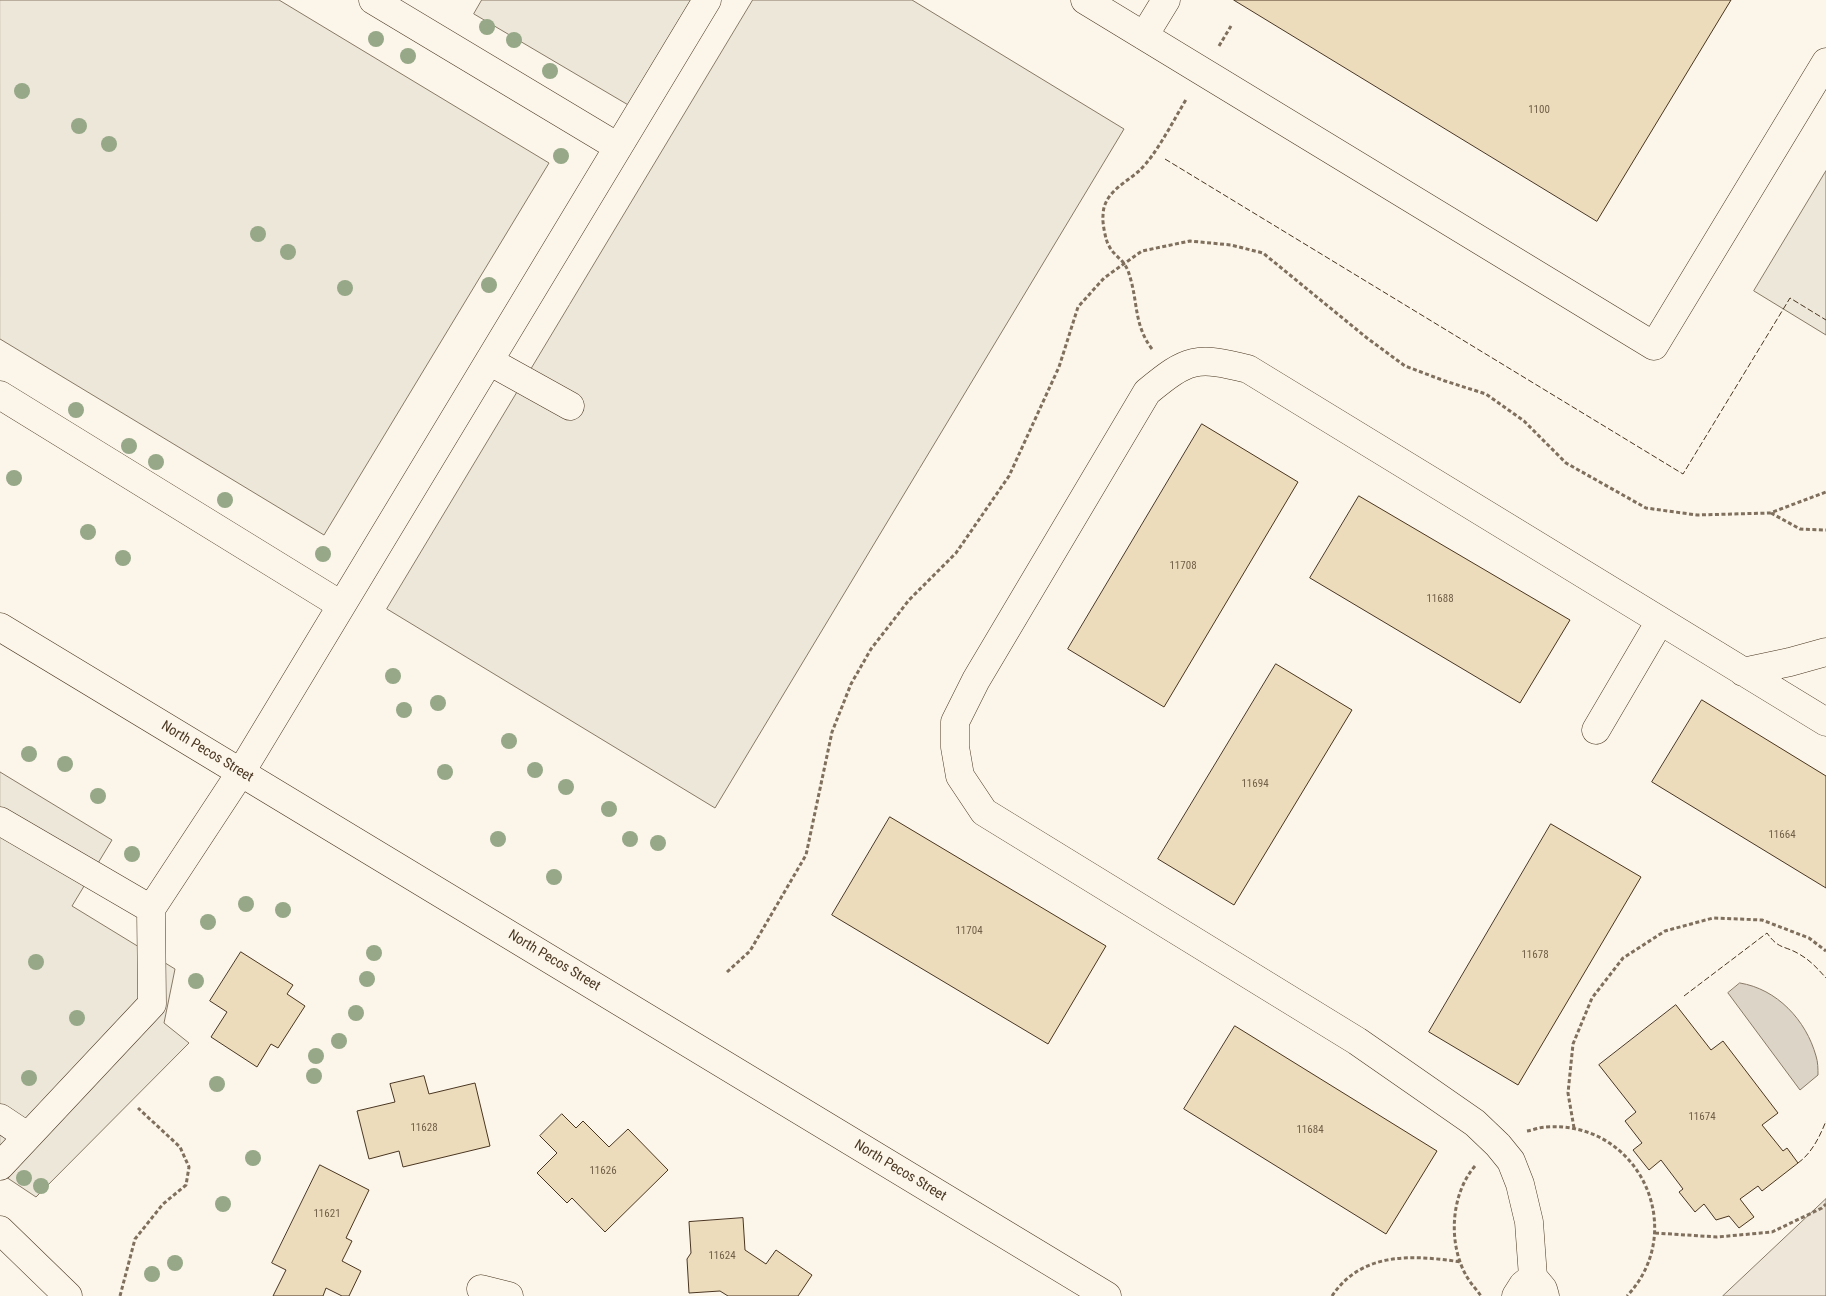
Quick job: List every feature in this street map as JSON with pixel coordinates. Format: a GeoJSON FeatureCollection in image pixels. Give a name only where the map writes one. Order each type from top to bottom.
{"type":"FeatureCollection","features":[{"type":"Feature","properties":{"kind":"street"},"geometry":{"type":"LineString","coordinates":[[374,0],[618,147]]}},
{"type":"Feature","properties":{"kind":"street"},"geometry":{"type":"LineString","coordinates":[[0,1166],[152,1004],[151,909],[241,772],[707,0]]}},
{"type":"Feature","properties":{"kind":"street"},"geometry":{"type":"LineString","coordinates":[[1085,0],[1654,346],[1826,62]]}},
{"type":"Feature","properties":{"kind":"street"},"geometry":{"type":"LineString","coordinates":[[1144,36],[1166,0]]}},
{"type":"Feature","properties":{"kind":"street"},"geometry":{"type":"LineString","coordinates":[[489,361],[570,406]]}},
{"type":"Feature","properties":{"kind":"street"},"geometry":{"type":"LineString","coordinates":[[1531,1290],[1529,1222],[1520,1184],[1511,1161],[1498,1145],[1475,1123],[1357,1041],[984,812],[960,776],[954,747],[955,722],[976,680],[1148,392],[1174,370],[1197,361],[1218,362],[1248,369],[1826,722]]}},
{"type":"Feature","properties":{"kind":"street"},"geometry":{"type":"LineString","coordinates":[[0,395],[341,605]]}},
{"type":"Feature","properties":{"kind":"street"},"geometry":{"type":"LineString","coordinates":[[1596,730],[1660,621]]}},
{"type":"Feature","properties":{"kind":"street","name":"North Pecos Street"},"geometry":{"type":"LineString","coordinates":[[0,627],[1107,1296]]}},
{"type":"Feature","properties":{"kind":"street"},"geometry":{"type":"LineString","coordinates":[[1743,672],[1826,652]]}},
{"type":"Feature","properties":{"kind":"street"},"geometry":{"type":"LineString","coordinates":[[0,821],[151,909]]}},
{"type":"Feature","properties":{"kind":"street"},"geometry":{"type":"LineString","coordinates":[[0,1118],[27,1136]]}},
{"type":"Feature","properties":{"kind":"street"},"geometry":{"type":"LineString","coordinates":[[0,1230],[68,1296]]}},
{"type":"Feature","properties":{"kind":"street"},"geometry":{"type":"LineString","coordinates":[[481,1289],[509,1296]]}},
{"type":"Feature","properties":{"kind":"path"},"geometry":{"type":"LineString","coordinates":[[1174,370],[1157,355],[1143,337],[1130,277],[1125,263],[1108,246],[1102,216],[1107,199],[1119,186],[1140,170],[1150,158],[1231,26]]}},
{"type":"Feature","properties":{"kind":"path"},"geometry":{"type":"LineString","coordinates":[[726,972],[750,951],[806,855],[832,732],[851,684],[871,649],[909,600],[956,553],[1009,476],[1059,367],[1078,307],[1104,278],[1142,251],[1190,241],[1231,245],[1263,253],[1405,366],[1446,382],[1486,394],[1524,421],[1566,463],[1646,508],[1697,516],[1770,513],[1826,492]]}},
{"type":"Feature","properties":{"kind":"path"},"geometry":{"type":"LineString","coordinates":[[1770,513],[1800,529],[1826,530]]}},
{"type":"Feature","properties":{"kind":"path"},"geometry":{"type":"LineString","coordinates":[[1574,1128],[1568,1093],[1573,1044],[1592,998],[1623,958],[1665,931],[1713,918],[1762,920],[1809,938],[1826,951]]}},
{"type":"Feature","properties":{"kind":"path"},"geometry":{"type":"LineString","coordinates":[[120,1296],[135,1239],[164,1204],[186,1185],[189,1167],[180,1148],[138,1108]]}},
{"type":"Feature","properties":{"kind":"path"},"geometry":{"type":"LineString","coordinates":[[1627,1296],[1636,1286],[1650,1261],[1656,1233],[1653,1204]]}},
{"type":"Feature","properties":{"kind":"path"},"geometry":{"type":"LineString","coordinates":[[1656,1233],[1717,1237],[1772,1232],[1822,1208],[1826,1204]]}},
{"type":"Feature","properties":{"kind":"path"},"geometry":{"type":"LineString","coordinates":[[1332,1296],[1338,1287],[1352,1275],[1389,1259],[1427,1257],[1461,1262]]}},
{"type":"Feature","properties":{"kind":"shaded area"},"geometry":{"type":"Polygon","coordinates":[[[0,0],[279,0],[549,163],[324,535],[0,339],[0,0]]]}},
{"type":"Feature","properties":{"kind":"shaded area"},"geometry":{"type":"Polygon","coordinates":[[[482,0],[696,0],[630,106],[474,14],[482,0]]]}},
{"type":"Feature","properties":{"kind":"shaded area"},"geometry":{"type":"Polygon","coordinates":[[[753,0],[912,0],[1124,129],[715,808],[387,609],[753,0]]]}},
{"type":"Feature","properties":{"kind":"shaded area"},"geometry":{"type":"Polygon","coordinates":[[[1826,171],[1826,335],[1754,291],[1826,171]]]}},
{"type":"Feature","properties":{"kind":"shaded area"},"geometry":{"type":"Polygon","coordinates":[[[0,772],[112,840],[72,906],[175,969],[164,1023],[189,1043],[36,1197],[0,1173],[0,772]]]}},
{"type":"Feature","properties":{"kind":"shaded area"},"geometry":{"type":"Polygon","coordinates":[[[1740,983],[1753,986],[1778,999],[1788,1008],[1805,1030],[1816,1056],[1818,1075],[1800,1090],[1728,993],[1740,983]]]}},
{"type":"Feature","properties":{"kind":"shaded area"},"geometry":{"type":"Polygon","coordinates":[[[1826,1199],[1826,1296],[1723,1296],[1826,1199]]]}},
{"type":"Feature","properties":{"kind":"building"},"geometry":{"type":"Polygon","coordinates":[[[1234,0],[1731,0],[1597,221],[1234,0]]]}},
{"type":"Feature","properties":{"kind":"building"},"geometry":{"type":"Polygon","coordinates":[[[1202,424],[1298,482],[1164,707],[1068,649],[1202,424]]]}},
{"type":"Feature","properties":{"kind":"building"},"geometry":{"type":"Polygon","coordinates":[[[1359,496],[1570,620],[1520,703],[1310,578],[1359,496]]]}},
{"type":"Feature","properties":{"kind":"building"},"geometry":{"type":"Polygon","coordinates":[[[1276,664],[1352,710],[1234,905],[1158,859],[1276,664]]]}},
{"type":"Feature","properties":{"kind":"building"},"geometry":{"type":"Polygon","coordinates":[[[1702,700],[1826,776],[1826,888],[1652,782],[1702,700]]]}},
{"type":"Feature","properties":{"kind":"building"},"geometry":{"type":"Polygon","coordinates":[[[890,817],[1106,946],[1048,1044],[832,915],[890,817]]]}},
{"type":"Feature","properties":{"kind":"building"},"geometry":{"type":"Polygon","coordinates":[[[1551,824],[1641,877],[1518,1085],[1429,1032],[1551,824]]]}},
{"type":"Feature","properties":{"kind":"building"},"geometry":{"type":"Polygon","coordinates":[[[241,952],[293,985],[287,994],[305,1006],[278,1048],[271,1044],[257,1067],[211,1037],[227,1012],[210,1001],[241,952]]]}},
{"type":"Feature","properties":{"kind":"building"},"geometry":{"type":"Polygon","coordinates":[[[1676,1005],[1711,1050],[1723,1041],[1778,1113],[1762,1125],[1783,1151],[1787,1148],[1798,1163],[1762,1191],[1758,1186],[1740,1199],[1754,1217],[1739,1228],[1729,1216],[1716,1220],[1704,1204],[1695,1212],[1679,1192],[1683,1189],[1661,1160],[1649,1170],[1633,1150],[1642,1143],[1625,1121],[1636,1112],[1599,1065],[1676,1005]]]}},
{"type":"Feature","properties":{"kind":"building"},"geometry":{"type":"Polygon","coordinates":[[[1235,1026],[1437,1151],[1386,1234],[1184,1109],[1235,1026]]]}},
{"type":"Feature","properties":{"kind":"building"},"geometry":{"type":"Polygon","coordinates":[[[424,1076],[429,1094],[475,1083],[490,1146],[403,1167],[399,1151],[369,1159],[357,1111],[395,1102],[390,1084],[424,1076]]]}},
{"type":"Feature","properties":{"kind":"building"},"geometry":{"type":"Polygon","coordinates":[[[562,1114],[576,1128],[583,1121],[609,1147],[628,1129],[668,1170],[605,1232],[572,1198],[567,1203],[537,1173],[557,1153],[540,1136],[562,1114]]]}},
{"type":"Feature","properties":{"kind":"building"},"geometry":{"type":"Polygon","coordinates":[[[320,1165],[369,1190],[346,1238],[352,1241],[342,1261],[361,1271],[349,1296],[342,1296],[326,1288],[323,1296],[273,1296],[286,1270],[272,1263],[320,1165]]]}},
{"type":"Feature","properties":{"kind":"building"},"geometry":{"type":"Polygon","coordinates":[[[743,1218],[745,1250],[766,1264],[776,1250],[812,1275],[798,1296],[728,1296],[720,1291],[689,1293],[687,1259],[691,1253],[689,1222],[743,1218]]]}},
{"type":"Feature","properties":{"kind":"fence"},"geometry":{"type":"LineString","coordinates":[[1165,159],[1683,474],[1790,298],[1826,320]]}},
{"type":"Feature","properties":{"kind":"fence"},"geometry":{"type":"LineString","coordinates":[[1684,996],[1767,933],[1778,945],[1794,951],[1807,959],[1826,978]]}},
{"type":"Feature","properties":{"kind":"fence"},"geometry":{"type":"LineString","coordinates":[[1798,1163],[1811,1149],[1826,1121]]}}]}
